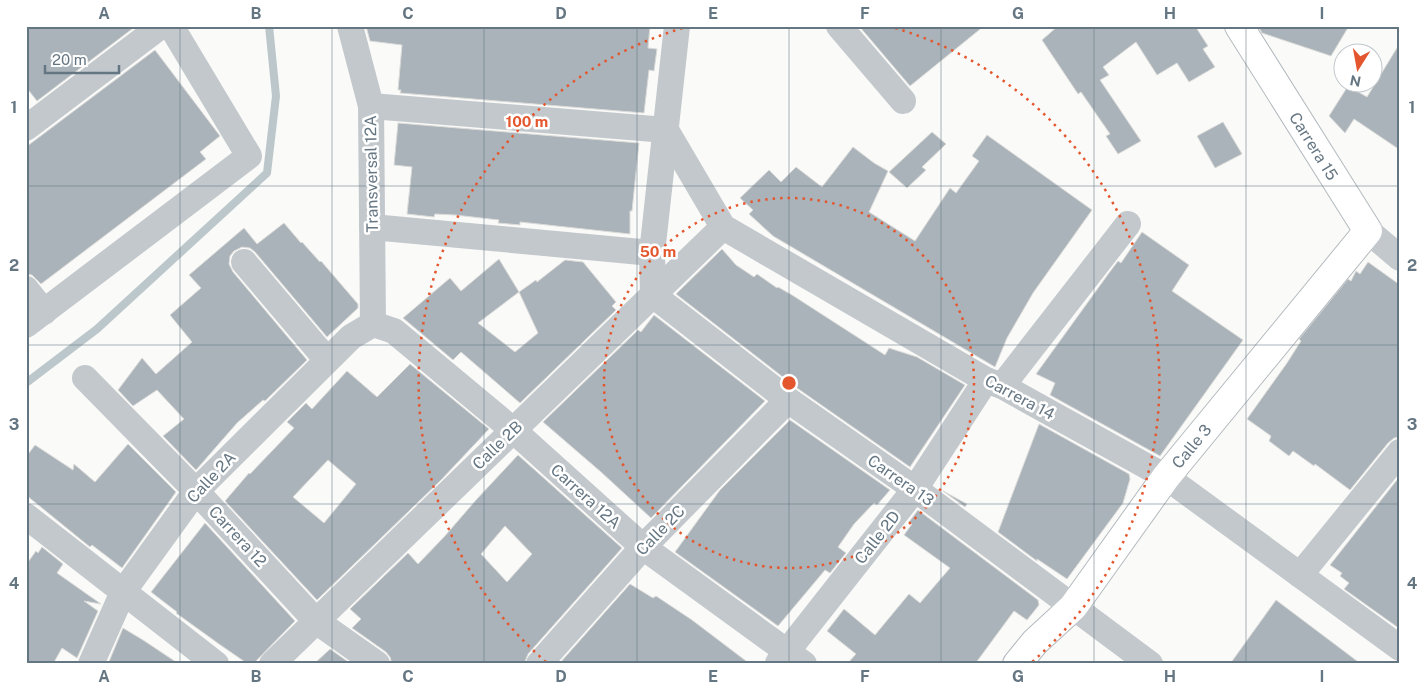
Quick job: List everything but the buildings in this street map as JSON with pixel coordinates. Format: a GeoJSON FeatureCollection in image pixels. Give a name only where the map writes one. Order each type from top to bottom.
{"type":"FeatureCollection","features":[{"type":"Feature","properties":{"kind":"main road","name":"Carrera 15"},"geometry":{"type":"LineString","coordinates":[[1239,26],[1368,231]]}},
{"type":"Feature","properties":{"kind":"main road","name":"Calle 3"},"geometry":{"type":"LineString","coordinates":[[1017,664],[1035,642],[1073,607],[1166,477],[1368,231]]}},
{"type":"Feature","properties":{"kind":"street"},"geometry":{"type":"LineString","coordinates":[[26,128],[161,26]]}},
{"type":"Feature","properties":{"kind":"street"},"geometry":{"type":"LineString","coordinates":[[26,289],[35,318],[249,156],[171,26]]}},
{"type":"Feature","properties":{"kind":"street","name":"Transversal 12A"},"geometry":{"type":"LineString","coordinates":[[350,26],[371,106],[373,324]]}},
{"type":"Feature","properties":{"kind":"street"},"geometry":{"type":"LineString","coordinates":[[653,295],[652,253],[677,26]]}},
{"type":"Feature","properties":{"kind":"street"},"geometry":{"type":"LineString","coordinates":[[840,26],[903,101]]}},
{"type":"Feature","properties":{"kind":"street"},"geometry":{"type":"LineString","coordinates":[[371,106],[666,130]]}},
{"type":"Feature","properties":{"kind":"street","name":"Carrera 14"},"geometry":{"type":"LineString","coordinates":[[666,130],[723,226],[994,383],[1166,477],[1400,648]]}},
{"type":"Feature","properties":{"kind":"street","name":"Calle 2D"},"geometry":{"type":"LineString","coordinates":[[790,660],[994,383],[1128,224]]}},
{"type":"Feature","properties":{"kind":"street","name":"Calle 2B"},"geometry":{"type":"LineString","coordinates":[[272,664],[723,226]]}},
{"type":"Feature","properties":{"kind":"street"},"geometry":{"type":"LineString","coordinates":[[372,227],[652,253]]}},
{"type":"Feature","properties":{"kind":"street","name":"Carrera 15"},"geometry":{"type":"LineString","coordinates":[[1368,231],[1400,258]]}},
{"type":"Feature","properties":{"kind":"street"},"geometry":{"type":"LineString","coordinates":[[244,262],[327,360]]}},
{"type":"Feature","properties":{"kind":"street","name":"Carrera 13"},"geometry":{"type":"LineString","coordinates":[[653,295],[788,400],[915,489],[1150,664]]}},
{"type":"Feature","properties":{"kind":"street","name":"Calle 2A"},"geometry":{"type":"LineString","coordinates":[[91,664],[124,592],[196,491],[351,337],[373,324]]}},
{"type":"Feature","properties":{"kind":"street","name":"Carrera 12A"},"geometry":{"type":"LineString","coordinates":[[373,324],[394,331],[513,430],[643,546],[790,660]]}},
{"type":"Feature","properties":{"kind":"street","name":"Carrera 12"},"geometry":{"type":"LineString","coordinates":[[85,378],[196,491],[316,621],[377,664]]}},
{"type":"Feature","properties":{"kind":"street","name":"Calle 2C"},"geometry":{"type":"LineString","coordinates":[[539,664],[643,546],[788,400]]}},
{"type":"Feature","properties":{"kind":"street"},"geometry":{"type":"LineString","coordinates":[[1300,574],[1400,452]]}},
{"type":"Feature","properties":{"kind":"street"},"geometry":{"type":"LineString","coordinates":[[26,516],[216,664]]}},
{"type":"Feature","properties":{"kind":"waterway"},"geometry":{"type":"LineString","coordinates":[[26,383],[97,329],[267,173],[276,96],[269,26]]}}]}
